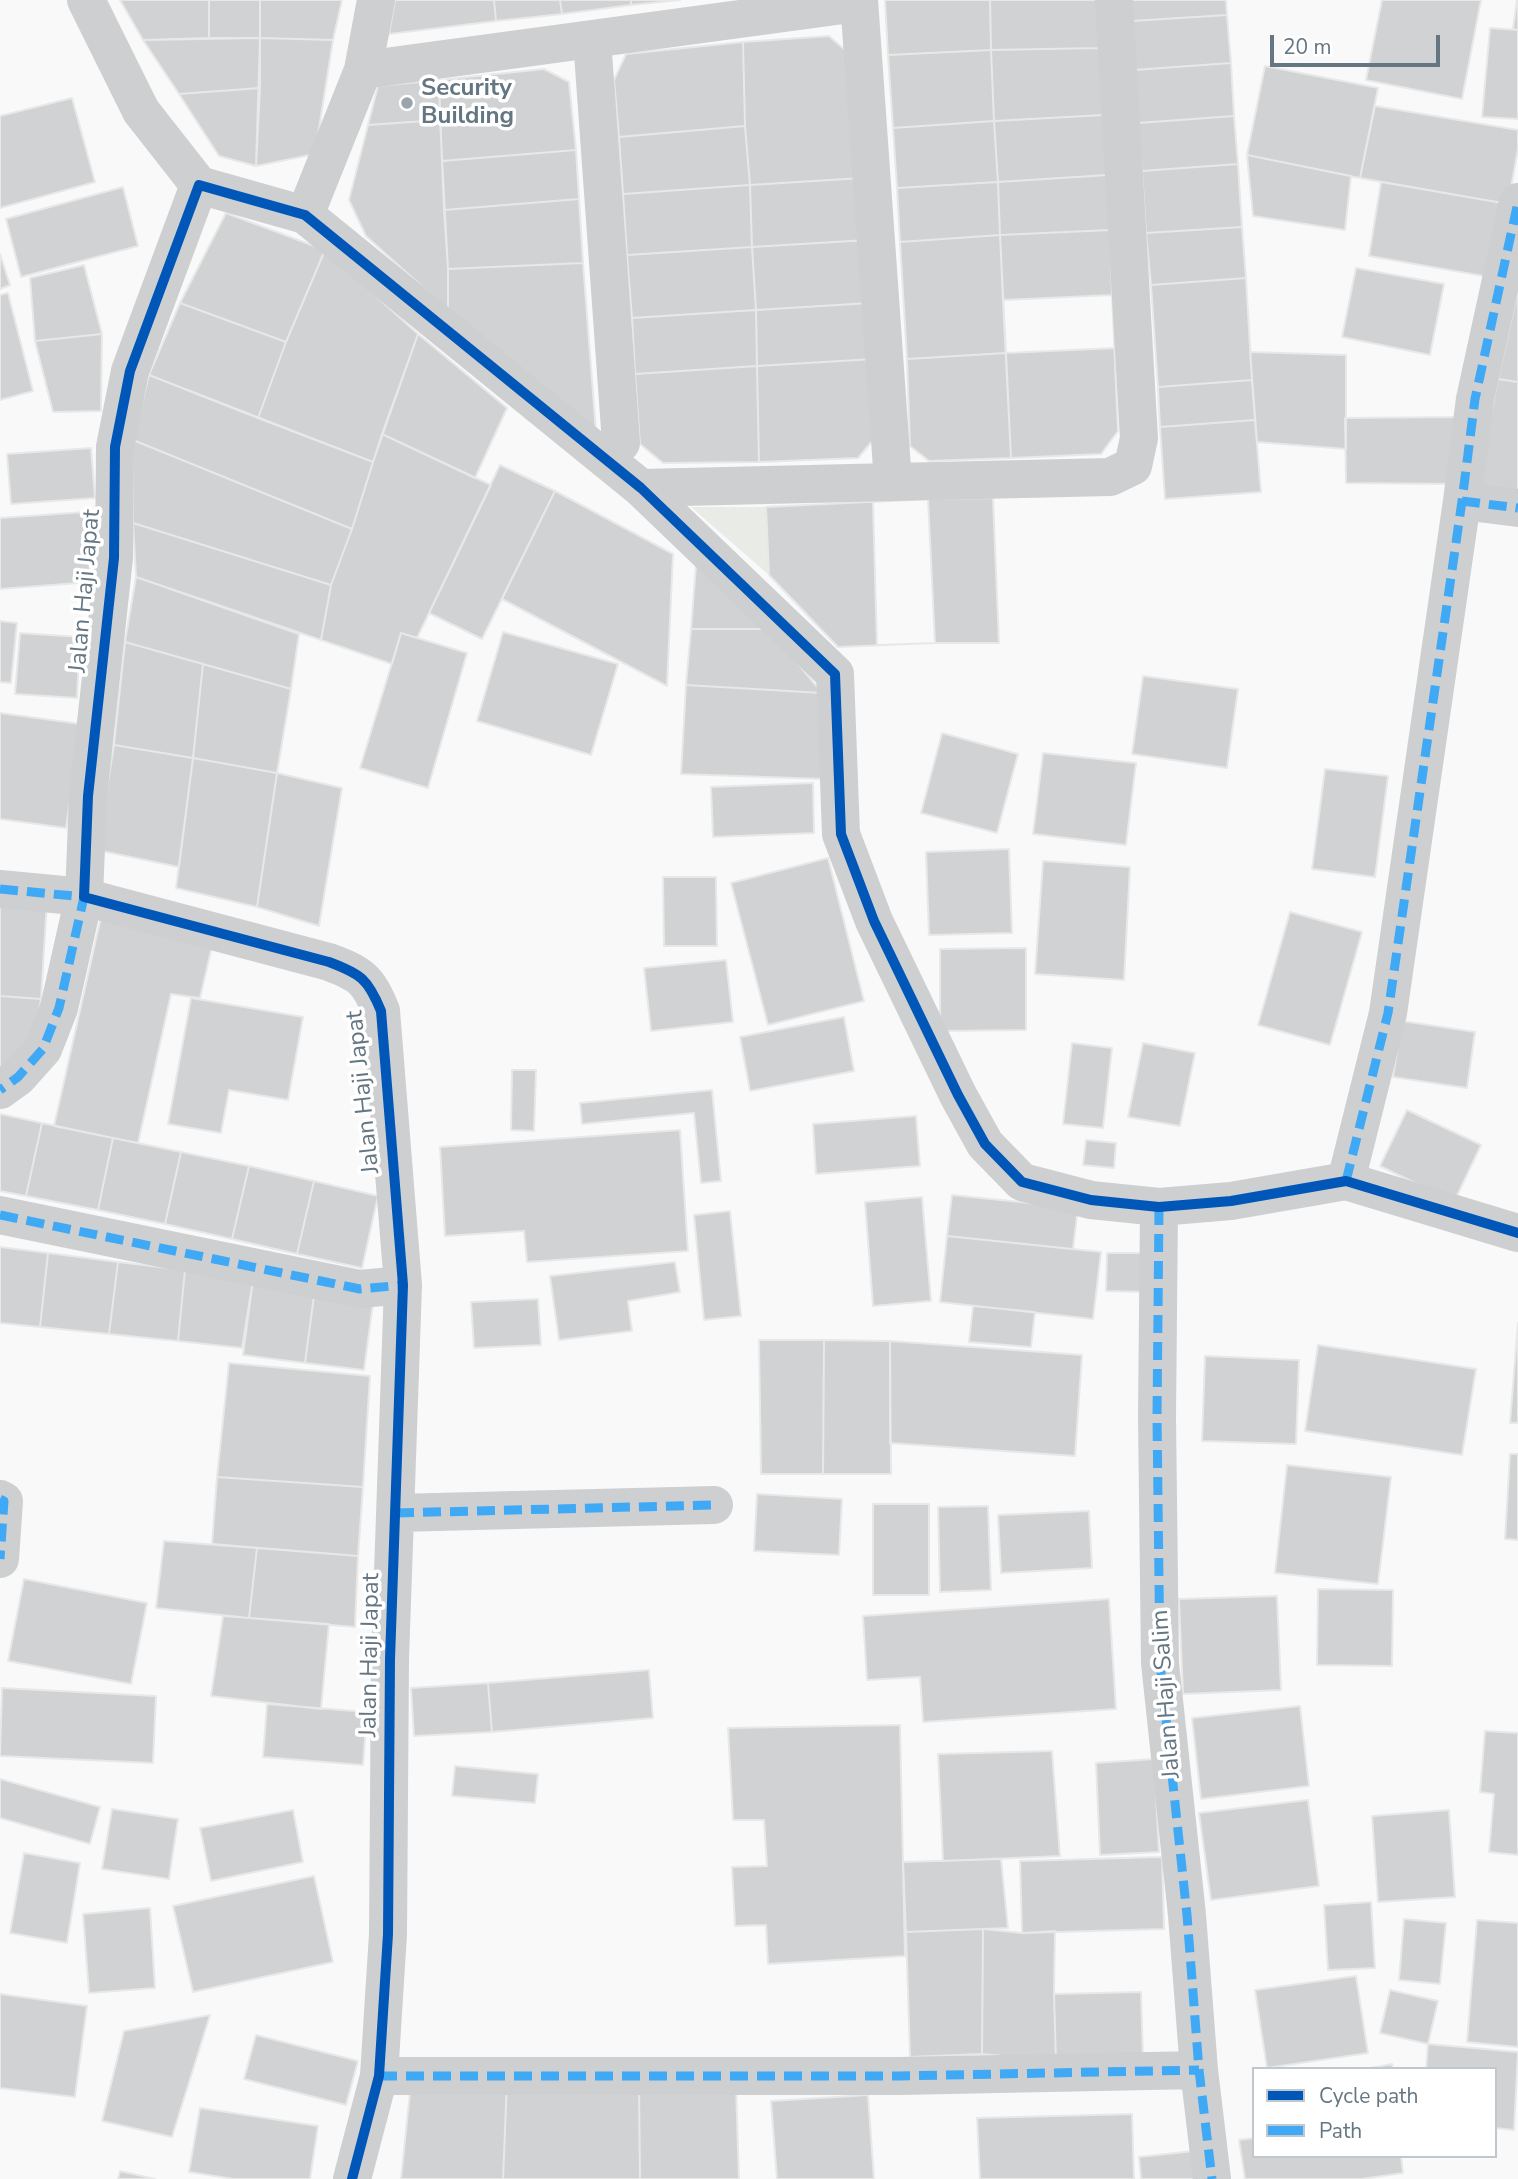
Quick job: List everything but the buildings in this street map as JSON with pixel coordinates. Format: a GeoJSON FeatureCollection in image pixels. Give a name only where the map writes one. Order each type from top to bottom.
{"type":"FeatureCollection","features":[{"type":"Feature","properties":{"kind":"street"},"geometry":{"type":"LineString","coordinates":[[86,0],[141,111],[199,185],[305,215],[641,488],[835,674],[841,834],[885,945],[958,1095],[985,1144],[1022,1182],[1091,1200],[1159,1207],[1231,1201],[1346,1181],[1518,1233]]}},
{"type":"Feature","properties":{"kind":"street"},"geometry":{"type":"LineString","coordinates":[[305,215],[363,69],[376,0]]}},
{"type":"Feature","properties":{"kind":"street"},"geometry":{"type":"LineString","coordinates":[[641,488],[1110,477],[1133,466],[1139,438],[1114,0]]}},
{"type":"Feature","properties":{"kind":"street"},"geometry":{"type":"LineString","coordinates":[[363,69],[858,1],[893,482]]}},
{"type":"Feature","properties":{"kind":"street"},"geometry":{"type":"LineString","coordinates":[[592,39],[621,443]]}},
{"type":"Feature","properties":{"kind":"street","name":"Jalan Haji Japat"},"geometry":{"type":"LineString","coordinates":[[199,185],[130,371],[115,447],[114,558],[88,796],[84,897],[351,970],[371,986],[381,1011],[404,1285],[390,1659],[388,1934],[379,2076],[352,2179]]}},
{"type":"Feature","properties":{"kind":"street"},"geometry":{"type":"LineString","coordinates":[[1346,1181],[1388,1013],[1475,398],[1518,202]]}},
{"type":"Feature","properties":{"kind":"street"},"geometry":{"type":"LineString","coordinates":[[1462,501],[1518,508]]}},
{"type":"Feature","properties":{"kind":"street"},"geometry":{"type":"LineString","coordinates":[[0,889],[84,897],[59,1008],[43,1049],[18,1077],[0,1090]]}},
{"type":"Feature","properties":{"kind":"street","name":"Jalan Haji Salim"},"geometry":{"type":"LineString","coordinates":[[1159,1207],[1157,1417],[1160,1663],[1212,2179]]}},
{"type":"Feature","properties":{"kind":"street"},"geometry":{"type":"LineString","coordinates":[[0,1215],[360,1289],[404,1285]]}},
{"type":"Feature","properties":{"kind":"street"},"geometry":{"type":"LineString","coordinates":[[0,1499],[4,1502],[0,1559]]}},
{"type":"Feature","properties":{"kind":"street"},"geometry":{"type":"LineString","coordinates":[[396,1513],[714,1505]]}},
{"type":"Feature","properties":{"kind":"street"},"geometry":{"type":"LineString","coordinates":[[379,2076],[898,2076],[1199,2070]]}},
{"type":"Feature","properties":{"kind":"shaded area"},"geometry":{"type":"Polygon","coordinates":[[[691,507],[766,507],[769,575],[691,507]]]}},
{"type":"Feature","properties":{"kind":"marked path"},"geometry":{"type":"LineString","coordinates":[[1346,1181],[1388,1013],[1475,399],[1518,202]]}},
{"type":"Feature","properties":{"kind":"marked path"},"geometry":{"type":"LineString","coordinates":[[1462,501],[1518,508]]}},
{"type":"Feature","properties":{"kind":"marked path"},"geometry":{"type":"LineString","coordinates":[[0,889],[84,897],[59,1008],[43,1049],[18,1077],[0,1090]]}},
{"type":"Feature","properties":{"kind":"marked path"},"geometry":{"type":"LineString","coordinates":[[1159,1207],[1157,1417],[1160,1663],[1212,2179]]}},
{"type":"Feature","properties":{"kind":"marked path"},"geometry":{"type":"LineString","coordinates":[[0,1215],[360,1289],[403,1285]]}},
{"type":"Feature","properties":{"kind":"marked path"},"geometry":{"type":"LineString","coordinates":[[0,1499],[4,1501],[0,1559]]}},
{"type":"Feature","properties":{"kind":"marked path"},"geometry":{"type":"LineString","coordinates":[[396,1513],[714,1505]]}},
{"type":"Feature","properties":{"kind":"marked path"},"geometry":{"type":"LineString","coordinates":[[379,2076],[899,2076],[1199,2070]]}},
{"type":"Feature","properties":{"kind":"cycle path"},"geometry":{"type":"LineString","coordinates":[[352,2179],[379,2076],[388,1934],[390,1659],[403,1285],[381,1011],[362,979],[329,962],[84,897],[88,796],[114,558],[115,447],[130,371],[199,185],[305,215],[641,488],[835,674],[841,834],[874,921],[958,1095],[985,1144],[1022,1182],[1091,1200],[1159,1207],[1231,1201],[1346,1181],[1518,1233]]}},
{"type":"Feature","properties":{"kind":"place","name":"Security Building"},"geometry":{"type":"Point","coordinates":[407,103]}}]}
